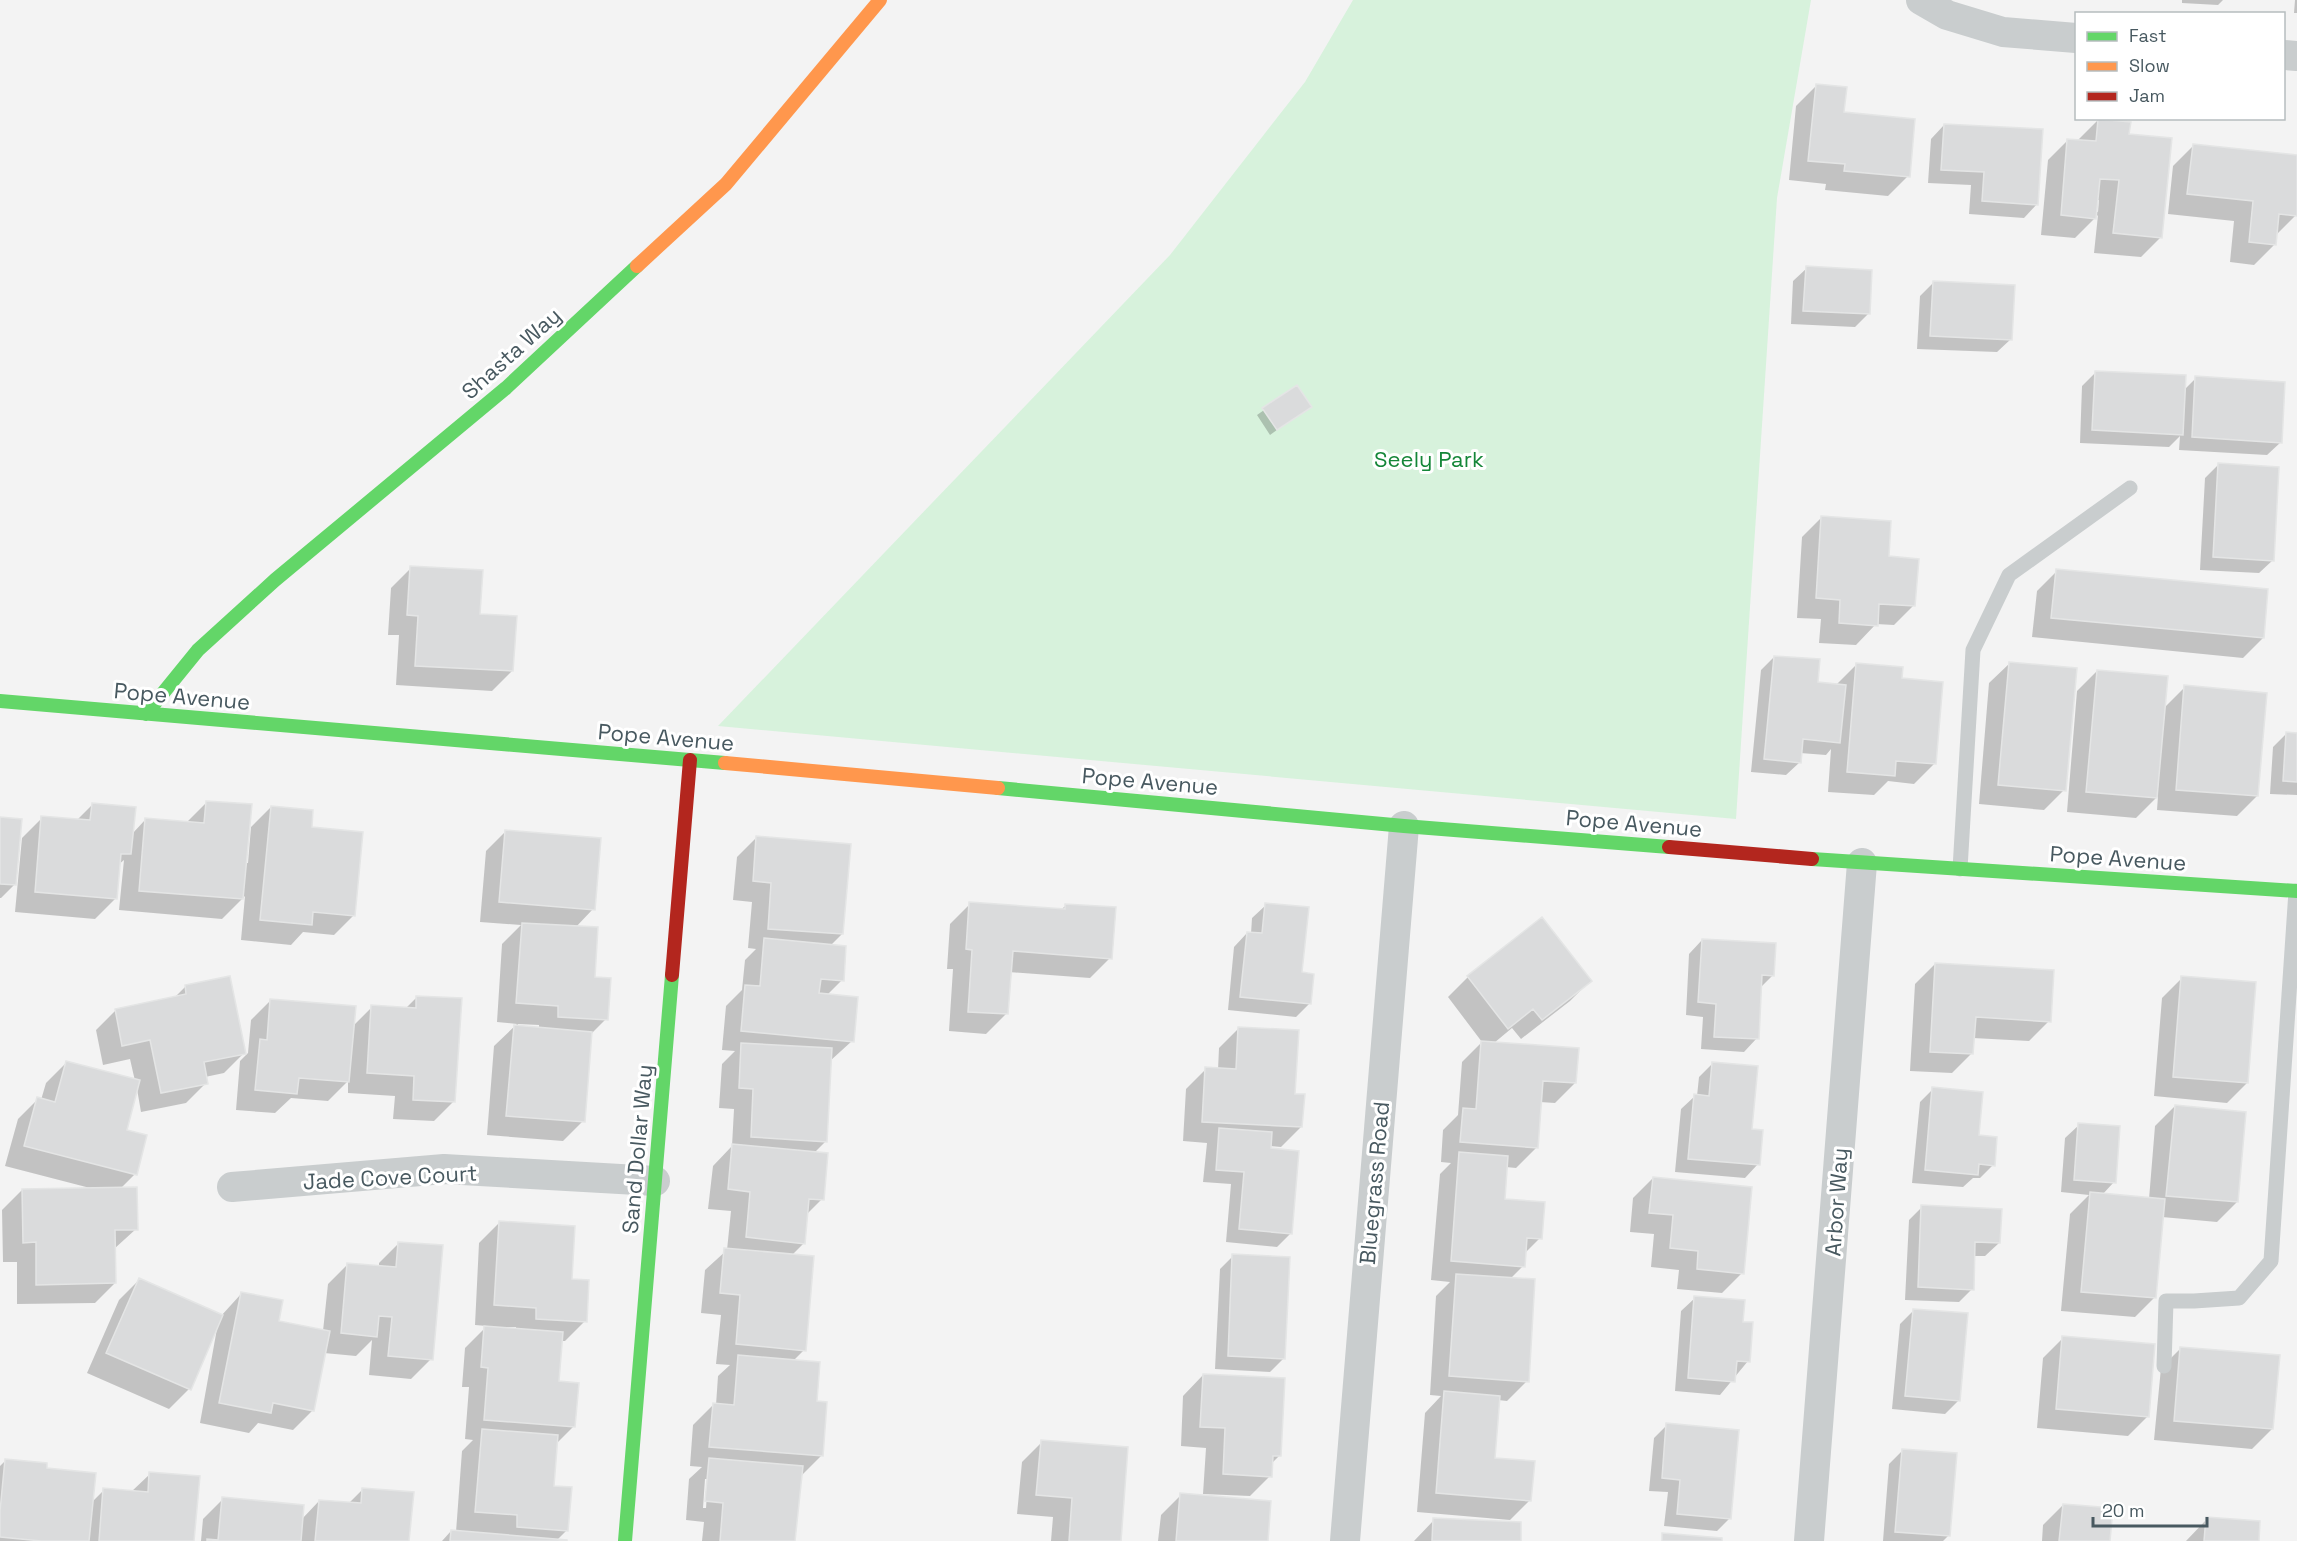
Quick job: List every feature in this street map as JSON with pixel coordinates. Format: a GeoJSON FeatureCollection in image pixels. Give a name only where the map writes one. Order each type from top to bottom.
{"type":"FeatureCollection","features":[{"type":"Feature","properties":{"kind":"street","name":"Shasta Way"},"geometry":{"type":"LineString","coordinates":[[147,714],[198,650],[275,580],[506,388],[726,184],[880,0]]}},
{"type":"Feature","properties":{"kind":"street"},"geometry":{"type":"LineString","coordinates":[[1921,0],[1947,15],[2003,32],[2075,38]]}},
{"type":"Feature","properties":{"kind":"street","name":"Pope Avenue"},"geometry":{"type":"LineString","coordinates":[[0,701],[690,760],[1404,826],[1862,862],[2296,891]]}},
{"type":"Feature","properties":{"kind":"street","name":"Sand Dollar Way"},"geometry":{"type":"LineString","coordinates":[[625,1541],[690,760]]}},
{"type":"Feature","properties":{"kind":"street","name":"Bluegrass Road"},"geometry":{"type":"LineString","coordinates":[[1345,1541],[1404,826]]}},
{"type":"Feature","properties":{"kind":"street","name":"Arbor Way"},"geometry":{"type":"LineString","coordinates":[[1809,1541],[1862,862]]}},
{"type":"Feature","properties":{"kind":"street","name":"Jade Cove Court"},"geometry":{"type":"LineString","coordinates":[[232,1187],[444,1170],[655,1181]]}},
{"type":"Feature","properties":{"kind":"lane"},"geometry":{"type":"LineString","coordinates":[[1960,869],[1972,650],[2008,575],[2130,488]]}},
{"type":"Feature","properties":{"kind":"lane"},"geometry":{"type":"LineString","coordinates":[[2164,1366],[2166,1301],[2239,1298],[2271,1260],[2296,891]]}},
{"type":"Feature","properties":{"kind":"green space","name":"Seely Park"},"geometry":{"type":"Polygon","coordinates":[[[1353,0],[1811,0],[1777,198],[1736,819],[718,726],[1170,255],[1305,82],[1353,0]]]}},
{"type":"Feature","properties":{"kind":"building"},"geometry":{"type":"Polygon","coordinates":[[[1816,84],[1847,87],[1844,112],[1915,119],[1910,177],[1844,171],[1845,164],[1808,161],[1816,84]]]}},
{"type":"Feature","properties":{"kind":"building"},"geometry":{"type":"Polygon","coordinates":[[[2098,120],[2131,122],[2129,134],[2172,138],[2162,238],[2113,233],[2119,180],[2100,179],[2096,219],[2061,215],[2067,139],[2096,141],[2098,120]]]}},
{"type":"Feature","properties":{"kind":"building"},"geometry":{"type":"Polygon","coordinates":[[[1944,124],[2043,129],[2038,205],[1982,201],[1984,172],[1941,170],[1944,124]]]}},
{"type":"Feature","properties":{"kind":"building"},"geometry":{"type":"Polygon","coordinates":[[[2193,144],[2297,155],[2297,216],[2279,214],[2276,245],[2249,242],[2253,201],[2187,194],[2193,144]]]}},
{"type":"Feature","properties":{"kind":"building"},"geometry":{"type":"Polygon","coordinates":[[[1806,266],[1872,270],[1870,314],[1803,311],[1806,266]]]}},
{"type":"Feature","properties":{"kind":"building"},"geometry":{"type":"Polygon","coordinates":[[[1933,281],[2015,285],[2012,340],[1930,336],[1933,281]]]}},
{"type":"Feature","properties":{"kind":"building"},"geometry":{"type":"Polygon","coordinates":[[[2095,371],[2186,375],[2183,435],[2092,430],[2095,371]]]}},
{"type":"Feature","properties":{"kind":"building"},"geometry":{"type":"Polygon","coordinates":[[[2195,376],[2285,382],[2282,443],[2192,437],[2195,376]]]}},
{"type":"Feature","properties":{"kind":"building"},"geometry":{"type":"Polygon","coordinates":[[[1297,385],[1312,407],[1277,430],[1262,408],[1297,385]]]}},
{"type":"Feature","properties":{"kind":"building"},"geometry":{"type":"Polygon","coordinates":[[[2218,463],[2279,467],[2274,561],[2213,557],[2218,463]]]}},
{"type":"Feature","properties":{"kind":"building"},"geometry":{"type":"Polygon","coordinates":[[[1821,516],[1891,521],[1889,556],[1919,559],[1915,606],[1879,604],[1878,626],[1839,623],[1840,600],[1816,598],[1821,516]]]}},
{"type":"Feature","properties":{"kind":"building"},"geometry":{"type":"Polygon","coordinates":[[[410,566],[483,570],[480,614],[517,616],[513,671],[415,666],[418,616],[407,615],[410,566]]]}},
{"type":"Feature","properties":{"kind":"building"},"geometry":{"type":"Polygon","coordinates":[[[2056,569],[2268,589],[2264,638],[2051,618],[2056,569]]]}},
{"type":"Feature","properties":{"kind":"building"},"geometry":{"type":"Polygon","coordinates":[[[1774,656],[1820,659],[1818,682],[1846,685],[1840,743],[1803,739],[1801,763],[1764,759],[1774,656]]]}},
{"type":"Feature","properties":{"kind":"building"},"geometry":{"type":"Polygon","coordinates":[[[2009,662],[2077,668],[2066,791],[1998,785],[2009,662]]]}},
{"type":"Feature","properties":{"kind":"building"},"geometry":{"type":"Polygon","coordinates":[[[1856,663],[1903,667],[1902,678],[1943,682],[1936,764],[1896,761],[1895,776],[1847,772],[1856,663]]]}},
{"type":"Feature","properties":{"kind":"building"},"geometry":{"type":"Polygon","coordinates":[[[2097,670],[2168,676],[2157,798],[2086,792],[2097,670]]]}},
{"type":"Feature","properties":{"kind":"building"},"geometry":{"type":"Polygon","coordinates":[[[2184,685],[2267,693],[2258,796],[2176,790],[2184,685]]]}},
{"type":"Feature","properties":{"kind":"building"},"geometry":{"type":"Polygon","coordinates":[[[2286,732],[2297,733],[2297,782],[2283,781],[2286,732]]]}},
{"type":"Feature","properties":{"kind":"building"},"geometry":{"type":"Polygon","coordinates":[[[206,801],[252,804],[243,899],[139,891],[145,818],[204,823],[206,801]]]}},
{"type":"Feature","properties":{"kind":"building"},"geometry":{"type":"Polygon","coordinates":[[[92,803],[136,807],[131,854],[121,854],[117,899],[35,892],[41,816],[90,820],[92,803]]]}},
{"type":"Feature","properties":{"kind":"building"},"geometry":{"type":"Polygon","coordinates":[[[271,806],[313,810],[312,827],[363,832],[355,916],[313,912],[312,925],[260,920],[271,806]]]}},
{"type":"Feature","properties":{"kind":"building"},"geometry":{"type":"Polygon","coordinates":[[[0,817],[22,819],[16,885],[0,884],[0,817]]]}},
{"type":"Feature","properties":{"kind":"building"},"geometry":{"type":"Polygon","coordinates":[[[505,830],[601,838],[595,910],[499,902],[505,830]]]}},
{"type":"Feature","properties":{"kind":"building"},"geometry":{"type":"Polygon","coordinates":[[[756,836],[851,844],[843,934],[768,929],[771,883],[753,881],[756,836]]]}},
{"type":"Feature","properties":{"kind":"building"},"geometry":{"type":"Polygon","coordinates":[[[969,902],[1065,909],[1065,904],[1116,907],[1112,959],[1013,951],[1008,1014],[968,1012],[972,950],[966,949],[969,902]]]}},
{"type":"Feature","properties":{"kind":"building"},"geometry":{"type":"Polygon","coordinates":[[[1265,903],[1309,907],[1302,972],[1314,974],[1311,1004],[1240,997],[1247,932],[1262,933],[1265,903]]]}},
{"type":"Feature","properties":{"kind":"building"},"geometry":{"type":"Polygon","coordinates":[[[1542,917],[1592,981],[1542,1020],[1533,1009],[1508,1029],[1467,976],[1542,917]]]}},
{"type":"Feature","properties":{"kind":"building"},"geometry":{"type":"Polygon","coordinates":[[[522,923],[598,927],[595,977],[611,978],[608,1020],[558,1017],[558,1006],[516,1003],[522,923]]]}},
{"type":"Feature","properties":{"kind":"building"},"geometry":{"type":"Polygon","coordinates":[[[764,938],[846,946],[844,981],[821,979],[819,993],[858,997],[854,1042],[741,1031],[745,985],[760,986],[764,938]]]}},
{"type":"Feature","properties":{"kind":"building"},"geometry":{"type":"Polygon","coordinates":[[[1702,939],[1776,943],[1774,976],[1762,975],[1759,1039],[1714,1037],[1716,1004],[1698,1002],[1702,939]]]}},
{"type":"Feature","properties":{"kind":"building"},"geometry":{"type":"Polygon","coordinates":[[[1935,963],[2054,970],[2051,1022],[1976,1017],[1973,1054],[1930,1052],[1935,963]]]}},
{"type":"Feature","properties":{"kind":"building"},"geometry":{"type":"Polygon","coordinates":[[[230,976],[246,1054],[204,1062],[208,1084],[161,1093],[150,1040],[122,1046],[115,1009],[186,994],[185,985],[230,976]]]}},
{"type":"Feature","properties":{"kind":"building"},"geometry":{"type":"Polygon","coordinates":[[[2181,976],[2256,982],[2248,1083],[2173,1077],[2181,976]]]}},
{"type":"Feature","properties":{"kind":"building"},"geometry":{"type":"Polygon","coordinates":[[[416,996],[462,998],[455,1102],[413,1100],[414,1076],[367,1073],[371,1005],[416,1008],[416,996]]]}},
{"type":"Feature","properties":{"kind":"building"},"geometry":{"type":"Polygon","coordinates":[[[270,999],[356,1006],[349,1082],[299,1078],[297,1094],[255,1090],[260,1039],[267,1040],[270,999]]]}},
{"type":"Feature","properties":{"kind":"building"},"geometry":{"type":"Polygon","coordinates":[[[514,1025],[592,1032],[585,1122],[506,1116],[514,1025]]]}},
{"type":"Feature","properties":{"kind":"building"},"geometry":{"type":"Polygon","coordinates":[[[1238,1027],[1299,1030],[1295,1094],[1305,1094],[1302,1127],[1202,1122],[1205,1067],[1236,1069],[1238,1027]]]}},
{"type":"Feature","properties":{"kind":"building"},"geometry":{"type":"Polygon","coordinates":[[[1481,1041],[1579,1048],[1576,1083],[1543,1081],[1538,1148],[1460,1142],[1463,1108],[1476,1109],[1481,1041]]]}},
{"type":"Feature","properties":{"kind":"building"},"geometry":{"type":"Polygon","coordinates":[[[741,1043],[832,1048],[827,1142],[751,1137],[753,1089],[739,1088],[741,1043]]]}},
{"type":"Feature","properties":{"kind":"building"},"geometry":{"type":"Polygon","coordinates":[[[66,1061],[140,1080],[127,1130],[147,1135],[137,1175],[24,1146],[37,1097],[55,1102],[66,1061]]]}},
{"type":"Feature","properties":{"kind":"building"},"geometry":{"type":"Polygon","coordinates":[[[1712,1062],[1758,1066],[1752,1129],[1763,1130],[1760,1165],[1688,1159],[1694,1094],[1709,1096],[1712,1062]]]}},
{"type":"Feature","properties":{"kind":"building"},"geometry":{"type":"Polygon","coordinates":[[[1932,1087],[1983,1092],[1979,1135],[1997,1137],[1995,1166],[1979,1164],[1978,1175],[1925,1170],[1932,1087]]]}},
{"type":"Feature","properties":{"kind":"building"},"geometry":{"type":"Polygon","coordinates":[[[2175,1105],[2246,1112],[2238,1202],[2166,1196],[2175,1105]]]}},
{"type":"Feature","properties":{"kind":"building"},"geometry":{"type":"Polygon","coordinates":[[[2078,1123],[2120,1126],[2116,1183],[2074,1180],[2078,1123]]]}},
{"type":"Feature","properties":{"kind":"building"},"geometry":{"type":"Polygon","coordinates":[[[1219,1128],[1272,1132],[1271,1148],[1299,1151],[1292,1234],[1239,1229],[1244,1172],[1216,1170],[1219,1128]]]}},
{"type":"Feature","properties":{"kind":"building"},"geometry":{"type":"Polygon","coordinates":[[[732,1144],[828,1153],[824,1200],[809,1199],[805,1244],[746,1237],[750,1192],[728,1189],[732,1144]]]}},
{"type":"Feature","properties":{"kind":"building"},"geometry":{"type":"Polygon","coordinates":[[[1459,1152],[1508,1156],[1505,1199],[1545,1202],[1542,1239],[1527,1238],[1525,1267],[1451,1261],[1459,1152]]]}},
{"type":"Feature","properties":{"kind":"building"},"geometry":{"type":"Polygon","coordinates":[[[1653,1177],[1752,1187],[1744,1274],[1697,1269],[1698,1251],[1670,1248],[1673,1215],[1649,1213],[1653,1177]]]}},
{"type":"Feature","properties":{"kind":"building"},"geometry":{"type":"Polygon","coordinates":[[[137,1187],[138,1230],[115,1230],[116,1283],[36,1285],[36,1242],[23,1243],[22,1189],[137,1187]]]}},
{"type":"Feature","properties":{"kind":"building"},"geometry":{"type":"Polygon","coordinates":[[[2090,1192],[2165,1199],[2156,1298],[2081,1292],[2090,1192]]]}},
{"type":"Feature","properties":{"kind":"building"},"geometry":{"type":"Polygon","coordinates":[[[1921,1205],[2002,1209],[2000,1243],[1975,1242],[1974,1290],[1918,1287],[1921,1205]]]}},
{"type":"Feature","properties":{"kind":"building"},"geometry":{"type":"Polygon","coordinates":[[[499,1221],[575,1226],[572,1279],[589,1280],[587,1322],[536,1319],[536,1308],[494,1305],[499,1221]]]}},
{"type":"Feature","properties":{"kind":"building"},"geometry":{"type":"Polygon","coordinates":[[[398,1242],[443,1245],[433,1360],[388,1356],[392,1317],[379,1316],[377,1337],[341,1333],[347,1263],[396,1267],[398,1242]]]}},
{"type":"Feature","properties":{"kind":"building"},"geometry":{"type":"Polygon","coordinates":[[[724,1248],[814,1256],[806,1351],[736,1344],[740,1295],[720,1293],[724,1248]]]}},
{"type":"Feature","properties":{"kind":"building"},"geometry":{"type":"Polygon","coordinates":[[[1232,1254],[1290,1257],[1285,1359],[1228,1356],[1232,1254]]]}},
{"type":"Feature","properties":{"kind":"building"},"geometry":{"type":"Polygon","coordinates":[[[1456,1274],[1535,1279],[1529,1382],[1449,1376],[1456,1274]]]}},
{"type":"Feature","properties":{"kind":"building"},"geometry":{"type":"Polygon","coordinates":[[[139,1278],[223,1315],[191,1390],[106,1353],[139,1278]]]}},
{"type":"Feature","properties":{"kind":"building"},"geometry":{"type":"Polygon","coordinates":[[[241,1292],[283,1300],[279,1321],[330,1331],[314,1411],[273,1403],[271,1413],[219,1403],[241,1292]]]}},
{"type":"Feature","properties":{"kind":"building"},"geometry":{"type":"Polygon","coordinates":[[[1694,1296],[1745,1300],[1743,1322],[1753,1322],[1750,1362],[1737,1361],[1735,1382],[1688,1378],[1694,1296]]]}},
{"type":"Feature","properties":{"kind":"building"},"geometry":{"type":"Polygon","coordinates":[[[1913,1309],[1968,1313],[1960,1401],[1905,1396],[1913,1309]]]}},
{"type":"Feature","properties":{"kind":"building"},"geometry":{"type":"Polygon","coordinates":[[[484,1326],[563,1332],[559,1381],[579,1383],[575,1427],[484,1420],[488,1368],[481,1367],[484,1326]]]}},
{"type":"Feature","properties":{"kind":"building"},"geometry":{"type":"Polygon","coordinates":[[[2062,1336],[2155,1344],[2149,1417],[2056,1409],[2062,1336]]]}},
{"type":"Feature","properties":{"kind":"building"},"geometry":{"type":"Polygon","coordinates":[[[2180,1347],[2280,1355],[2273,1429],[2174,1421],[2180,1347]]]}},
{"type":"Feature","properties":{"kind":"building"},"geometry":{"type":"Polygon","coordinates":[[[738,1355],[820,1362],[817,1401],[827,1402],[823,1456],[709,1447],[713,1403],[734,1405],[738,1355]]]}},
{"type":"Feature","properties":{"kind":"building"},"geometry":{"type":"Polygon","coordinates":[[[1203,1374],[1285,1378],[1281,1456],[1273,1456],[1272,1477],[1223,1474],[1225,1428],[1200,1427],[1203,1374]]]}},
{"type":"Feature","properties":{"kind":"building"},"geometry":{"type":"Polygon","coordinates":[[[1444,1391],[1500,1396],[1495,1458],[1535,1461],[1531,1501],[1436,1493],[1444,1391]]]}},
{"type":"Feature","properties":{"kind":"building"},"geometry":{"type":"Polygon","coordinates":[[[1666,1423],[1739,1430],[1731,1519],[1677,1514],[1680,1480],[1662,1478],[1666,1423]]]}},
{"type":"Feature","properties":{"kind":"building"},"geometry":{"type":"Polygon","coordinates":[[[482,1429],[558,1435],[554,1486],[572,1487],[568,1531],[517,1527],[517,1515],[475,1512],[482,1429]]]}},
{"type":"Feature","properties":{"kind":"building"},"geometry":{"type":"Polygon","coordinates":[[[1041,1440],[1128,1447],[1121,1541],[1069,1541],[1072,1498],[1036,1495],[1041,1440]]]}},
{"type":"Feature","properties":{"kind":"building"},"geometry":{"type":"Polygon","coordinates":[[[1902,1449],[1957,1453],[1950,1536],[1895,1532],[1902,1449]]]}},
{"type":"Feature","properties":{"kind":"building"},"geometry":{"type":"Polygon","coordinates":[[[709,1458],[803,1466],[795,1541],[720,1541],[723,1503],[705,1501],[709,1458]]]}},
{"type":"Feature","properties":{"kind":"building"},"geometry":{"type":"Polygon","coordinates":[[[5,1459],[47,1463],[47,1468],[96,1473],[89,1541],[41,1541],[0,1537],[5,1459]]]}},
{"type":"Feature","properties":{"kind":"building"},"geometry":{"type":"Polygon","coordinates":[[[149,1472],[200,1476],[194,1541],[99,1541],[103,1488],[148,1492],[149,1472]]]}},
{"type":"Feature","properties":{"kind":"building"},"geometry":{"type":"Polygon","coordinates":[[[362,1488],[414,1492],[409,1541],[315,1541],[319,1500],[361,1503],[362,1488]]]}},
{"type":"Feature","properties":{"kind":"building"},"geometry":{"type":"Polygon","coordinates":[[[1180,1493],[1271,1501],[1268,1541],[1176,1541],[1180,1493]]]}},
{"type":"Feature","properties":{"kind":"building"},"geometry":{"type":"Polygon","coordinates":[[[222,1497],[304,1505],[301,1541],[207,1541],[207,1539],[218,1540],[222,1497]]]}},
{"type":"Feature","properties":{"kind":"building"},"geometry":{"type":"Polygon","coordinates":[[[2063,1504],[2113,1508],[2110,1541],[2059,1541],[2063,1504]]]}},
{"type":"Feature","properties":{"kind":"building"},"geometry":{"type":"Polygon","coordinates":[[[2206,1517],[2260,1521],[2259,1541],[2204,1541],[2206,1517]]]}},
{"type":"Feature","properties":{"kind":"building"},"geometry":{"type":"Polygon","coordinates":[[[1433,1518],[1521,1522],[1521,1541],[1432,1541],[1433,1518]]]}},
{"type":"Feature","properties":{"kind":"building"},"geometry":{"type":"Polygon","coordinates":[[[451,1530],[567,1540],[567,1541],[450,1541],[451,1530]]]}},
{"type":"Feature","properties":{"kind":"building"},"geometry":{"type":"Polygon","coordinates":[[[1662,1533],[1722,1538],[1722,1541],[1662,1541],[1662,1533]]]}},
{"type":"Feature","properties":{"kind":"traffic: fast"},"geometry":{"type":"LineString","coordinates":[[146,714],[198,650],[275,580],[506,388],[637,266]]}},
{"type":"Feature","properties":{"kind":"traffic: fast"},"geometry":{"type":"LineString","coordinates":[[0,701],[725,763]]}},
{"type":"Feature","properties":{"kind":"traffic: fast"},"geometry":{"type":"LineString","coordinates":[[998,788],[1404,826],[1669,847]]}},
{"type":"Feature","properties":{"kind":"traffic: fast"},"geometry":{"type":"LineString","coordinates":[[1812,859],[2297,891]]}},
{"type":"Feature","properties":{"kind":"traffic: fast"},"geometry":{"type":"LineString","coordinates":[[625,1541],[672,975]]}},
{"type":"Feature","properties":{"kind":"traffic: slow"},"geometry":{"type":"LineString","coordinates":[[637,266],[726,184],[880,0]]}},
{"type":"Feature","properties":{"kind":"traffic: slow"},"geometry":{"type":"LineString","coordinates":[[725,763],[998,788]]}},
{"type":"Feature","properties":{"kind":"traffic: jam"},"geometry":{"type":"LineString","coordinates":[[672,975],[690,760]]}},
{"type":"Feature","properties":{"kind":"traffic: jam"},"geometry":{"type":"LineString","coordinates":[[1669,847],[1812,859]]}}]}
